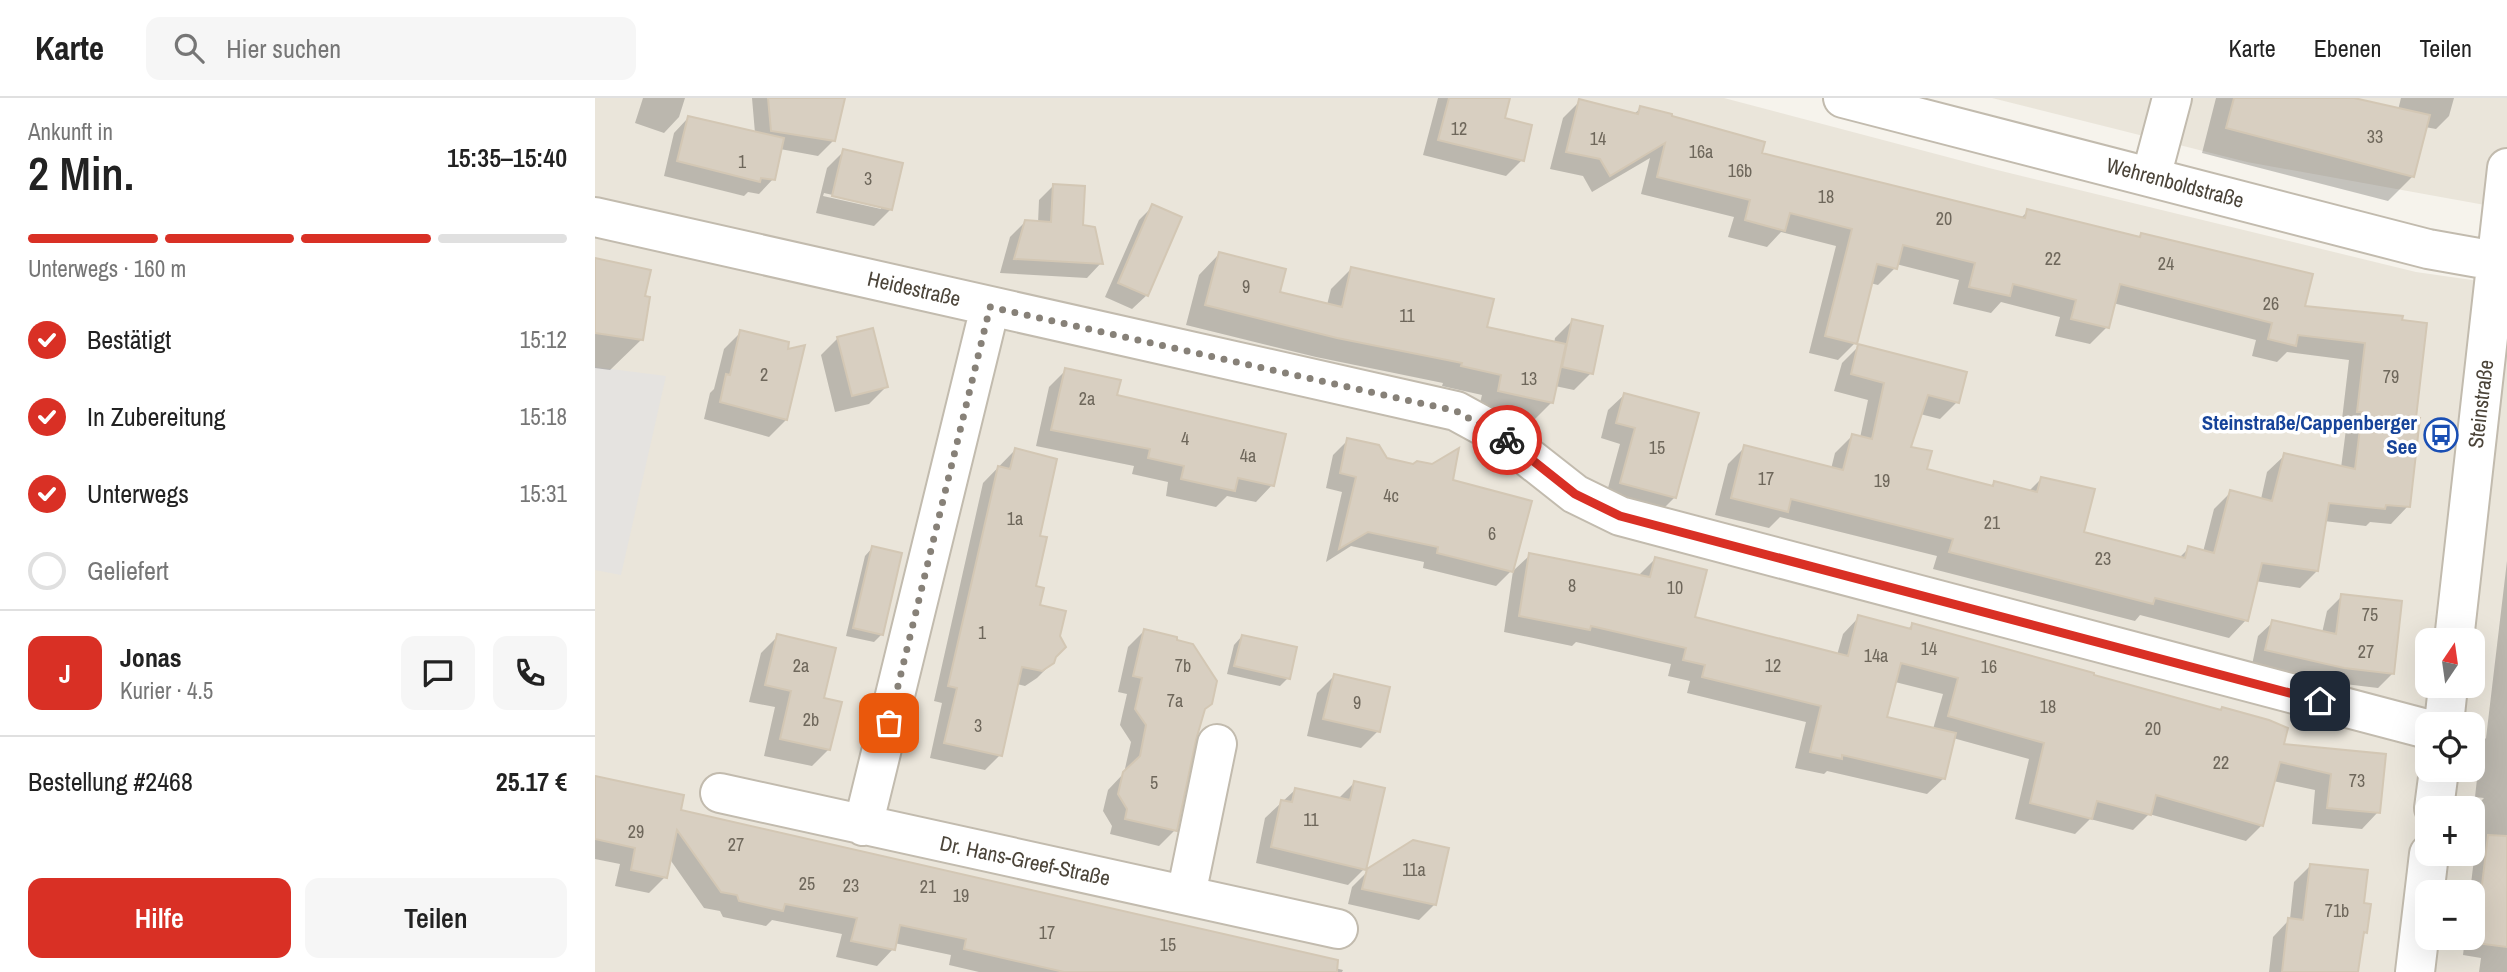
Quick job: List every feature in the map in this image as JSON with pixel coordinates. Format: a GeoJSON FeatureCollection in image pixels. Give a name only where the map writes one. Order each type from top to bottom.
{"type":"FeatureCollection","features":[{"type":"Feature","properties":{"kind":"street","name":"Wehrenboldstraße"},"geometry":{"type":"LineString","coordinates":[[1843,98],[2428,249],[2503,263]]}},
{"type":"Feature","properties":{"kind":"street"},"geometry":{"type":"LineString","coordinates":[[2151,177],[2172,98]]}},
{"type":"Feature","properties":{"kind":"street","name":"Steinstraße"},"geometry":{"type":"LineString","coordinates":[[2456,628],[2503,263],[2507,168]]}},
{"type":"Feature","properties":{"kind":"street","name":"Heidestraße"},"geometry":{"type":"LineString","coordinates":[[595,217],[1456,411],[1500,435],[1575,494],[1620,516],[2415,726]]}},
{"type":"Feature","properties":{"kind":"street"},"geometry":{"type":"LineString","coordinates":[[863,826],[990,307]]}},
{"type":"Feature","properties":{"kind":"street"},"geometry":{"type":"LineString","coordinates":[[1186,895],[1217,744]]}},
{"type":"Feature","properties":{"kind":"street","name":"Dr. Hans-Greef-Straße"},"geometry":{"type":"LineString","coordinates":[[720,793],[1338,929]]}},
{"type":"Feature","properties":{"kind":"street"},"geometry":{"type":"LineString","coordinates":[[2415,972],[2428,866]]}},
{"type":"Feature","properties":{"kind":"shaded area"},"geometry":{"type":"Polygon","coordinates":[[[595,98],[1724,98],[1989,168],[2416,272],[2507,285],[2507,972],[595,972],[595,98]]]}},
{"type":"Feature","properties":{"kind":"shaded area"},"geometry":{"type":"Polygon","coordinates":[[[1992,98],[2507,98],[2507,209],[2247,162],[1992,98]]]}},
{"type":"Feature","properties":{"kind":"shaded area"},"geometry":{"type":"Polygon","coordinates":[[[595,367],[666,376],[621,575],[595,570],[595,367]]]}},
{"type":"Feature","properties":{"kind":"building"},"geometry":{"type":"Polygon","coordinates":[[[768,98],[845,98],[835,141],[771,131],[768,98]]]}},
{"type":"Feature","properties":{"kind":"building"},"geometry":{"type":"Polygon","coordinates":[[[1449,98],[1510,98],[1505,118],[1532,125],[1524,161],[1438,140],[1449,98]]]}},
{"type":"Feature","properties":{"kind":"building"},"geometry":{"type":"Polygon","coordinates":[[[2234,98],[2354,98],[2430,115],[2414,177],[2226,128],[2234,98]]]}},
{"type":"Feature","properties":{"kind":"building"},"geometry":{"type":"Polygon","coordinates":[[[1579,99],[1638,114],[1640,106],[1672,114],[1765,142],[1762,153],[2025,218],[2027,209],[2140,237],[2141,233],[2313,274],[2305,306],[2403,316],[2402,320],[2427,323],[2416,418],[2420,418],[2410,507],[2386,505],[2385,509],[2329,503],[2318,571],[2262,563],[2248,621],[2155,598],[2153,604],[1949,552],[1953,539],[1791,499],[1788,512],[1731,498],[1744,445],[1843,470],[1852,434],[1872,439],[1884,383],[1851,374],[1858,344],[1967,372],[1959,403],[1928,395],[1911,447],[1932,451],[1927,469],[1993,486],[1994,481],[2037,492],[2041,477],[2095,489],[2084,532],[2185,558],[2188,546],[2214,553],[2230,490],[2272,501],[2284,453],[2355,469],[2362,412],[2357,412],[2365,343],[2298,335],[2296,346],[2268,339],[2272,323],[2120,284],[2109,328],[2071,319],[2076,300],[2013,284],[2010,296],[1969,287],[1975,263],[1903,245],[1897,269],[1877,264],[1857,344],[1825,336],[1852,229],[1790,213],[1785,231],[1745,220],[1750,200],[1657,177],[1665,143],[1610,176],[1600,159],[1566,152],[1579,99]]]}},
{"type":"Feature","properties":{"kind":"building"},"geometry":{"type":"Polygon","coordinates":[[[688,116],[784,138],[775,180],[761,178],[760,182],[677,161],[688,116]]]}},
{"type":"Feature","properties":{"kind":"building"},"geometry":{"type":"Polygon","coordinates":[[[843,149],[903,163],[892,210],[832,196],[843,149]]]}},
{"type":"Feature","properties":{"kind":"building"},"geometry":{"type":"Polygon","coordinates":[[[1053,184],[1085,186],[1083,225],[1095,227],[1103,264],[1014,259],[1025,220],[1051,222],[1053,184]]]}},
{"type":"Feature","properties":{"kind":"building"},"geometry":{"type":"Polygon","coordinates":[[[1152,204],[1182,217],[1148,296],[1118,283],[1152,204]]]}},
{"type":"Feature","properties":{"kind":"building"},"geometry":{"type":"Polygon","coordinates":[[[1219,252],[1286,269],[1280,292],[1342,307],[1351,267],[1494,299],[1487,327],[1566,344],[1553,403],[1498,391],[1501,375],[1461,366],[1462,363],[1337,338],[1205,305],[1219,252]]]}},
{"type":"Feature","properties":{"kind":"building"},"geometry":{"type":"Polygon","coordinates":[[[595,258],[651,270],[645,296],[650,297],[643,340],[595,333],[595,258]]]}},
{"type":"Feature","properties":{"kind":"building"},"geometry":{"type":"Polygon","coordinates":[[[1572,319],[1603,326],[1593,374],[1562,367],[1572,319]]]}},
{"type":"Feature","properties":{"kind":"building"},"geometry":{"type":"Polygon","coordinates":[[[873,328],[888,387],[852,396],[837,337],[873,328]]]}},
{"type":"Feature","properties":{"kind":"building"},"geometry":{"type":"Polygon","coordinates":[[[740,330],[789,342],[788,349],[805,345],[787,420],[720,402],[726,374],[730,375],[740,330]]]}},
{"type":"Feature","properties":{"kind":"building"},"geometry":{"type":"Polygon","coordinates":[[[1065,368],[1121,380],[1117,395],[1286,434],[1274,486],[1238,478],[1235,491],[1181,479],[1184,466],[1148,458],[1150,449],[1051,430],[1065,368]]]}},
{"type":"Feature","properties":{"kind":"building"},"geometry":{"type":"Polygon","coordinates":[[[1624,393],[1699,413],[1676,498],[1620,483],[1635,428],[1616,423],[1624,393]]]}},
{"type":"Feature","properties":{"kind":"building"},"geometry":{"type":"Polygon","coordinates":[[[1347,438],[1379,445],[1387,458],[1413,464],[1417,461],[1432,464],[1459,448],[1453,480],[1532,501],[1513,572],[1437,553],[1438,547],[1368,532],[1339,549],[1356,477],[1340,473],[1347,438]]]}},
{"type":"Feature","properties":{"kind":"building"},"geometry":{"type":"Polygon","coordinates":[[[1015,448],[1057,459],[1040,536],[1047,537],[1036,586],[1044,588],[1040,605],[1066,611],[1060,636],[1066,647],[1054,663],[1042,671],[1022,667],[1002,756],[944,743],[957,688],[948,686],[998,466],[1010,469],[1015,448]]]}},
{"type":"Feature","properties":{"kind":"building"},"geometry":{"type":"Polygon","coordinates":[[[872,546],[902,553],[883,635],[853,628],[872,546]]]}},
{"type":"Feature","properties":{"kind":"building"},"geometry":{"type":"Polygon","coordinates":[[[1529,553],[1650,577],[1655,557],[1707,570],[1695,617],[1848,656],[1858,615],[1911,629],[1912,623],[2221,710],[2222,707],[2269,720],[2288,728],[2284,744],[2386,754],[2380,813],[2327,808],[2331,774],[2280,762],[2263,826],[2156,795],[2151,815],[2097,801],[2092,819],[2030,803],[2044,743],[1948,716],[1958,678],[1901,663],[1887,717],[1956,733],[1945,779],[1842,755],[1842,759],[1810,752],[1821,706],[1702,677],[1705,665],[1683,660],[1686,648],[1591,626],[1590,630],[1519,616],[1529,553]]]}},
{"type":"Feature","properties":{"kind":"building"},"geometry":{"type":"Polygon","coordinates":[[[2341,594],[2402,601],[2394,674],[2344,668],[2265,650],[2272,620],[2336,634],[2341,594]]]}},
{"type":"Feature","properties":{"kind":"building"},"geometry":{"type":"Polygon","coordinates":[[[1144,629],[1193,644],[1217,681],[1212,704],[1205,709],[1196,740],[1177,831],[1125,819],[1127,809],[1118,794],[1123,772],[1140,756],[1146,725],[1135,709],[1142,678],[1133,676],[1144,629]]]}},
{"type":"Feature","properties":{"kind":"building"},"geometry":{"type":"Polygon","coordinates":[[[777,634],[836,648],[824,698],[842,702],[830,750],[780,739],[791,691],[765,685],[777,634]]]}},
{"type":"Feature","properties":{"kind":"building"},"geometry":{"type":"Polygon","coordinates":[[[1242,635],[1297,647],[1290,679],[1234,666],[1242,635]]]}},
{"type":"Feature","properties":{"kind":"building"},"geometry":{"type":"Polygon","coordinates":[[[1334,674],[1390,687],[1380,732],[1323,719],[1334,674]]]}},
{"type":"Feature","properties":{"kind":"building"},"geometry":{"type":"Polygon","coordinates":[[[595,776],[684,795],[681,810],[1338,960],[1337,972],[1064,972],[964,949],[966,939],[900,925],[895,950],[851,941],[857,918],[785,904],[783,911],[739,901],[737,895],[721,892],[677,830],[667,878],[631,870],[635,848],[595,839],[595,776]]]}},
{"type":"Feature","properties":{"kind":"building"},"geometry":{"type":"Polygon","coordinates":[[[1354,781],[1385,788],[1366,870],[1271,847],[1281,800],[1292,802],[1295,788],[1350,800],[1354,781]]]}},
{"type":"Feature","properties":{"kind":"building"},"geometry":{"type":"Polygon","coordinates":[[[2488,835],[2507,836],[2507,947],[2485,944],[2485,880],[2483,880],[2488,835]]]}},
{"type":"Feature","properties":{"kind":"building"},"geometry":{"type":"Polygon","coordinates":[[[1413,840],[1449,848],[1436,905],[1362,889],[1367,869],[1413,840]]]}},
{"type":"Feature","properties":{"kind":"building"},"geometry":{"type":"Polygon","coordinates":[[[2310,864],[2368,870],[2364,903],[2371,904],[2358,972],[2282,972],[2288,918],[2303,920],[2310,864]]]}},
{"type":"Feature","properties":{"kind":"way so far"},"geometry":{"type":"LineString","coordinates":[[889,723],[990,307],[1456,411],[1507,440]]}},
{"type":"Feature","properties":{"kind":"place","name":"Steinstraße/Cappenberger See"},"geometry":{"type":"Point","coordinates":[2441,435]}},
{"type":"Feature","properties":{"kind":"route"},"geometry":{"type":"LineString","coordinates":[[1507,440],[1575,494],[1620,516],[2320,701]]}}]}
